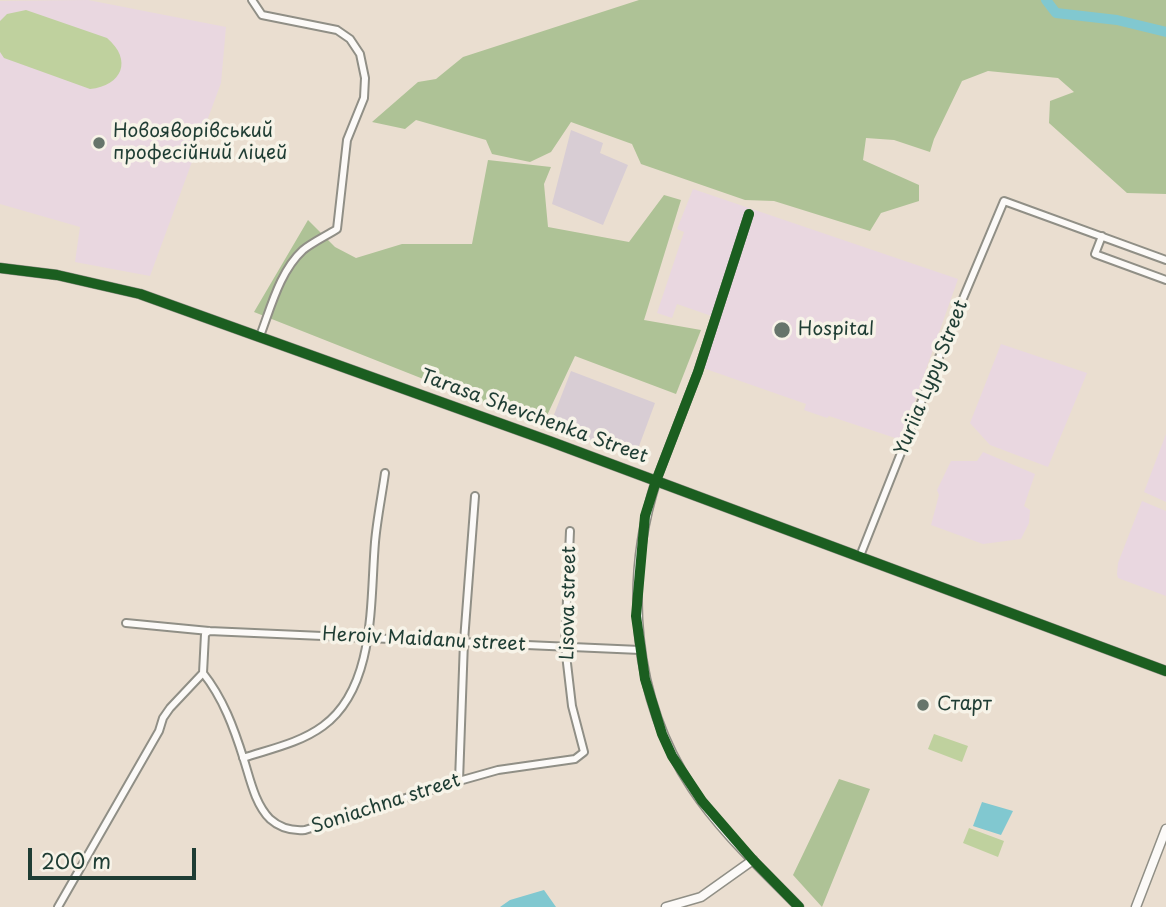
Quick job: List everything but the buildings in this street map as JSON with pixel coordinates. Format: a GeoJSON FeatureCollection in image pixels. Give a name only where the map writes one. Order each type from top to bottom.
{"type":"FeatureCollection","features":[{"type":"Feature","properties":{"kind":"street"},"geometry":{"type":"LineString","coordinates":[[252,0],[262,15],[337,30],[350,39],[360,54],[365,78],[364,98],[347,141],[337,229],[309,246],[293,261],[260,335]]}},
{"type":"Feature","properties":{"kind":"street","name":"Yuriia Lypy Street"},"geometry":{"type":"LineString","coordinates":[[860,556],[1004,201],[1102,236]]}},
{"type":"Feature","properties":{"kind":"street"},"geometry":{"type":"LineString","coordinates":[[750,214],[698,372],[645,516],[636,617],[653,709],[672,756],[702,802],[799,907]]}},
{"type":"Feature","properties":{"kind":"street"},"geometry":{"type":"LineString","coordinates":[[1166,260],[1102,236],[1095,254],[1166,280]]}},
{"type":"Feature","properties":{"kind":"street","name":"Tarasa Shevchenka Street"},"geometry":{"type":"LineString","coordinates":[[0,268],[57,275],[140,294],[260,335],[1166,671]]}},
{"type":"Feature","properties":{"kind":"street"},"geometry":{"type":"LineString","coordinates":[[243,758],[298,740],[323,726],[345,704],[359,675],[371,620],[375,540],[385,472]]}},
{"type":"Feature","properties":{"kind":"street"},"geometry":{"type":"LineString","coordinates":[[458,781],[464,641],[475,496]]}},
{"type":"Feature","properties":{"kind":"street","name":"Lisova street"},"geometry":{"type":"LineString","coordinates":[[570,530],[565,646],[572,706],[583,743],[582,756]]}},
{"type":"Feature","properties":{"kind":"street","name":"Heroiv Maidanu street"},"geometry":{"type":"LineString","coordinates":[[125,623],[209,631],[640,650]]}},
{"type":"Feature","properties":{"kind":"street"},"geometry":{"type":"LineString","coordinates":[[58,907],[159,732],[163,718],[202,673],[205,634],[209,631]]}},
{"type":"Feature","properties":{"kind":"street","name":"Soniachna street"},"geometry":{"type":"LineString","coordinates":[[202,673],[219,692],[255,794],[270,819],[295,831],[305,831],[498,770],[582,756]]}},
{"type":"Feature","properties":{"kind":"street"},"geometry":{"type":"LineString","coordinates":[[1136,907],[1166,829]]}},
{"type":"Feature","properties":{"kind":"street"},"geometry":{"type":"LineString","coordinates":[[666,907],[701,897],[753,860]]}},
{"type":"Feature","properties":{"kind":"shaded area","name":"Новояворівський професійний ліцей"},"geometry":{"type":"Polygon","coordinates":[[[88,0],[226,27],[221,83],[150,276],[75,262],[80,227],[0,204],[0,1],[88,0]]]}},
{"type":"Feature","properties":{"kind":"shaded area"},"geometry":{"type":"Polygon","coordinates":[[[571,130],[603,143],[600,153],[628,165],[603,225],[552,204],[571,130]]]}},
{"type":"Feature","properties":{"kind":"shaded area"},"geometry":{"type":"Polygon","coordinates":[[[693,189],[958,279],[901,440],[804,410],[806,404],[703,368],[720,319],[677,304],[672,318],[657,313],[684,232],[677,229],[693,189]]]}},
{"type":"Feature","properties":{"kind":"shaded area"},"geometry":{"type":"Polygon","coordinates":[[[1001,344],[1087,373],[1048,467],[990,445],[970,423],[1001,344]]]}},
{"type":"Feature","properties":{"kind":"shaded area"},"geometry":{"type":"Polygon","coordinates":[[[571,371],[655,403],[635,457],[550,425],[571,371]]]}},
{"type":"Feature","properties":{"kind":"shaded area"},"geometry":{"type":"Polygon","coordinates":[[[1166,434],[1166,502],[1144,492],[1166,434]]]}},
{"type":"Feature","properties":{"kind":"shaded area"},"geometry":{"type":"Polygon","coordinates":[[[983,452],[1035,474],[1024,506],[1030,510],[1029,523],[1021,539],[983,544],[931,525],[939,495],[937,490],[951,461],[977,461],[983,452]]]}},
{"type":"Feature","properties":{"kind":"shaded area"},"geometry":{"type":"Polygon","coordinates":[[[1142,501],[1166,511],[1166,596],[1118,578],[1118,563],[1142,501]]]}},
{"type":"Feature","properties":{"kind":"green space"},"geometry":{"type":"Polygon","coordinates":[[[639,0],[1166,0],[1166,194],[1127,193],[1049,123],[1050,101],[1074,92],[1058,78],[988,71],[962,81],[930,152],[894,140],[866,138],[863,160],[919,185],[919,201],[881,213],[870,231],[774,201],[745,200],[641,164],[632,144],[571,122],[551,152],[530,162],[492,154],[486,140],[416,120],[405,129],[372,122],[418,82],[436,79],[463,57],[639,0]]]}},
{"type":"Feature","properties":{"kind":"green space"},"geometry":{"type":"Polygon","coordinates":[[[26,10],[107,38],[120,55],[120,71],[116,77],[110,83],[90,89],[4,58],[0,52],[0,21],[7,14],[26,10]]]}},
{"type":"Feature","properties":{"kind":"green space"},"geometry":{"type":"Polygon","coordinates":[[[488,160],[551,167],[544,184],[548,227],[629,242],[664,195],[681,200],[644,320],[701,330],[676,394],[575,356],[542,426],[254,312],[308,220],[335,247],[356,258],[402,244],[472,244],[488,160]]]}},
{"type":"Feature","properties":{"kind":"green space"},"geometry":{"type":"Polygon","coordinates":[[[934,734],[968,746],[962,762],[928,749],[934,734]]]}},
{"type":"Feature","properties":{"kind":"green space"},"geometry":{"type":"Polygon","coordinates":[[[839,779],[870,789],[822,907],[793,875],[839,779]]]}},
{"type":"Feature","properties":{"kind":"green space"},"geometry":{"type":"Polygon","coordinates":[[[969,828],[1004,841],[998,857],[963,843],[969,828]]]}},
{"type":"Feature","properties":{"kind":"water"},"geometry":{"type":"Polygon","coordinates":[[[982,802],[1013,811],[1001,835],[973,826],[982,802]]]}},
{"type":"Feature","properties":{"kind":"water"},"geometry":{"type":"Polygon","coordinates":[[[544,890],[556,907],[500,907],[510,900],[544,890]]]}},
{"type":"Feature","properties":{"kind":"waterway"},"geometry":{"type":"LineString","coordinates":[[1046,0],[1056,13],[1117,20],[1166,32]]}},
{"type":"Feature","properties":{"kind":"cycle path"},"geometry":{"type":"LineString","coordinates":[[749,214],[698,372],[645,516],[636,616],[645,679],[662,734],[672,756],[702,801],[753,860],[799,907]]}},
{"type":"Feature","properties":{"kind":"cycle path"},"geometry":{"type":"LineString","coordinates":[[0,268],[57,275],[140,294],[549,441],[1166,671]]}},
{"type":"Feature","properties":{"kind":"place","name":"Новояворівський професійний ліцей"},"geometry":{"type":"Point","coordinates":[99,143]}},
{"type":"Feature","properties":{"kind":"place","name":"Hospital"},"geometry":{"type":"Point","coordinates":[782,330]}},
{"type":"Feature","properties":{"kind":"place","name":"Старт"},"geometry":{"type":"Point","coordinates":[923,705]}}]}
